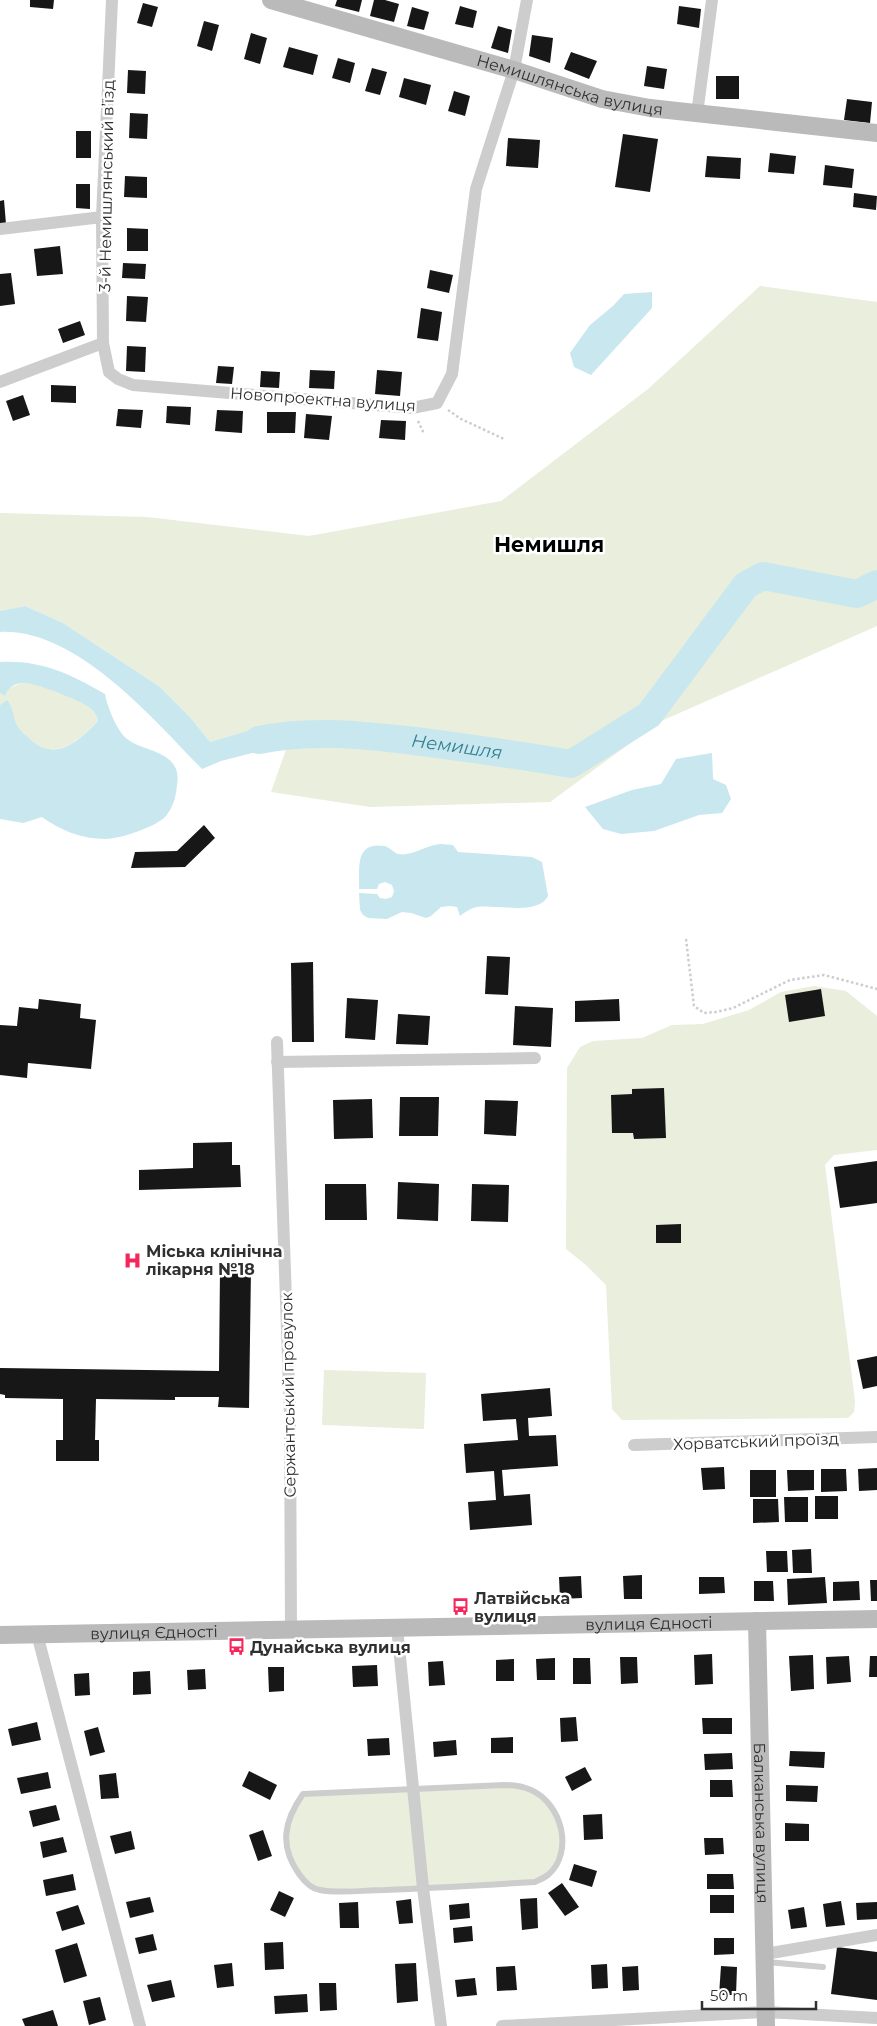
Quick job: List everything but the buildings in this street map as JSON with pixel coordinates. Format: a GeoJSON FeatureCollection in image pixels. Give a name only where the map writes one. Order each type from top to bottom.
{"type":"FeatureCollection","features":[{"type":"Feature","properties":{"kind":"street","name":"3-й Немишлянський в’їзд"},"geometry":{"type":"LineString","coordinates":[[109,372],[103,343],[102,216],[112,0]]}},
{"type":"Feature","properties":{"kind":"street","name":"Немишлянська вулиця"},"geometry":{"type":"LineString","coordinates":[[271,0],[514,70],[602,99],[696,114],[877,133]]}},
{"type":"Feature","properties":{"kind":"street","name":"Новопроектна вулиця"},"geometry":{"type":"LineString","coordinates":[[109,372],[118,379],[133,385],[412,408],[437,402],[452,374],[476,189],[514,70],[527,0]]}},
{"type":"Feature","properties":{"kind":"street"},"geometry":{"type":"LineString","coordinates":[[696,114],[712,0]]}},
{"type":"Feature","properties":{"kind":"street"},"geometry":{"type":"LineString","coordinates":[[0,229],[102,216]]}},
{"type":"Feature","properties":{"kind":"street"},"geometry":{"type":"LineString","coordinates":[[0,382],[103,343]]}},
{"type":"Feature","properties":{"kind":"street","name":"Сержантський провулок"},"geometry":{"type":"LineString","coordinates":[[277,1042],[290,1416],[291,1628]]}},
{"type":"Feature","properties":{"kind":"street"},"geometry":{"type":"LineString","coordinates":[[277,1062],[535,1058]]}},
{"type":"Feature","properties":{"kind":"street","name":"Хорватський проїзд"},"geometry":{"type":"LineString","coordinates":[[634,1445],[877,1437]]}},
{"type":"Feature","properties":{"kind":"street","name":"вулиця Єдності"},"geometry":{"type":"LineString","coordinates":[[0,1635],[291,1628],[877,1619]]}},
{"type":"Feature","properties":{"kind":"street","name":"Балканська вулиця"},"geometry":{"type":"LineString","coordinates":[[758,1620],[766,2019]]}},
{"type":"Feature","properties":{"kind":"street"},"geometry":{"type":"LineString","coordinates":[[397,1627],[423,1888],[442,2026]]}},
{"type":"Feature","properties":{"kind":"street"},"geometry":{"type":"LineString","coordinates":[[37,1634],[140,2026]]}},
{"type":"Feature","properties":{"kind":"street"},"geometry":{"type":"LineString","coordinates":[[765,1958],[877,1935]]}},
{"type":"Feature","properties":{"kind":"street"},"geometry":{"type":"LineString","coordinates":[[502,2026],[766,2019],[872,2021]]}},
{"type":"Feature","properties":{"kind":"lane"},"geometry":{"type":"LineString","coordinates":[[504,1785],[532,1790],[544,1798],[560,1821],[562,1835],[561,1850],[557,1863],[548,1874],[534,1882],[423,1888],[318,1890],[303,1880],[292,1865],[286,1847],[286,1828],[292,1809],[303,1794],[413,1788],[504,1785]]}},
{"type":"Feature","properties":{"kind":"lane"},"geometry":{"type":"LineString","coordinates":[[765,1958],[823,1967]]}},
{"type":"Feature","properties":{"kind":"path"},"geometry":{"type":"LineString","coordinates":[[437,402],[461,419],[504,439]]}},
{"type":"Feature","properties":{"kind":"path"},"geometry":{"type":"LineString","coordinates":[[686,939],[694,1006],[704,1013],[733,1008],[790,980],[824,976],[877,989]]}},
{"type":"Feature","properties":{"kind":"green space"},"geometry":{"type":"Polygon","coordinates":[[[760,286],[877,302],[877,626],[659,722],[550,802],[370,807],[271,792],[288,744],[300,729],[247,731],[210,742],[189,716],[160,687],[63,623],[25,606],[0,611],[0,513],[147,517],[309,536],[501,501],[648,389],[760,286]]]}},
{"type":"Feature","properties":{"kind":"green space"},"geometry":{"type":"Polygon","coordinates":[[[23,682],[47,688],[85,704],[95,714],[98,721],[67,746],[49,749],[40,746],[17,726],[7,700],[0,705],[0,693],[5,696],[8,689],[23,682]]]}},
{"type":"Feature","properties":{"kind":"green space"},"geometry":{"type":"Polygon","coordinates":[[[814,986],[846,991],[877,1016],[877,1150],[834,1155],[825,1165],[855,1401],[854,1412],[848,1418],[622,1420],[612,1409],[606,1285],[566,1249],[567,1068],[580,1047],[593,1041],[642,1038],[672,1025],[703,1024],[749,1010],[781,992],[814,986]]]}},
{"type":"Feature","properties":{"kind":"green space"},"geometry":{"type":"Polygon","coordinates":[[[324,1370],[426,1373],[424,1429],[322,1425],[324,1370]]]}},
{"type":"Feature","properties":{"kind":"green space"},"geometry":{"type":"Polygon","coordinates":[[[519,1786],[544,1798],[559,1821],[561,1849],[548,1874],[535,1882],[318,1890],[292,1865],[286,1828],[303,1794],[519,1786]]]}},
{"type":"Feature","properties":{"kind":"water"},"geometry":{"type":"Polygon","coordinates":[[[652,292],[652,308],[591,375],[574,367],[570,353],[590,325],[624,294],[652,292]]]}},
{"type":"Feature","properties":{"kind":"water"},"geometry":{"type":"Polygon","coordinates":[[[25,606],[63,623],[160,687],[189,716],[210,742],[280,723],[301,729],[288,744],[221,761],[202,769],[137,703],[84,660],[57,645],[28,635],[0,632],[0,611],[25,606]]]}},
{"type":"Feature","properties":{"kind":"water"},"geometry":{"type":"Polygon","coordinates":[[[0,662],[29,663],[42,666],[80,680],[105,694],[113,718],[123,735],[131,742],[159,753],[171,761],[176,769],[178,781],[175,798],[165,817],[154,825],[137,832],[105,839],[96,839],[72,833],[42,817],[23,823],[0,819],[0,705],[7,700],[11,706],[15,722],[20,729],[31,740],[49,749],[58,749],[75,742],[98,721],[90,708],[85,705],[35,685],[22,683],[13,685],[5,696],[0,693],[0,662]]]}},
{"type":"Feature","properties":{"kind":"water"},"geometry":{"type":"Polygon","coordinates":[[[712,753],[713,779],[726,785],[731,799],[722,813],[699,815],[654,831],[621,834],[603,829],[585,807],[632,790],[661,784],[676,759],[712,753]]]}},
{"type":"Feature","properties":{"kind":"water"},"geometry":{"type":"Polygon","coordinates":[[[440,844],[453,845],[458,852],[532,857],[542,862],[548,896],[536,906],[516,908],[477,907],[468,910],[460,916],[457,907],[450,906],[441,907],[426,918],[402,912],[387,919],[368,918],[363,915],[360,910],[359,893],[377,894],[380,898],[386,899],[392,897],[394,891],[392,885],[385,882],[379,884],[377,889],[359,889],[359,865],[363,852],[375,846],[385,846],[397,853],[403,854],[440,844]]]}},
{"type":"Feature","properties":{"kind":"waterway","name":"Немишля"},"geometry":{"type":"LineString","coordinates":[[259,740],[298,735],[357,735],[435,744],[571,764],[649,715],[746,585],[763,576],[857,594],[877,584]]}},
{"type":"Feature","properties":{"kind":"place","name":"Міська клінічна лікарня №18"},"geometry":{"type":"Point","coordinates":[132,1260]}},
{"type":"Feature","properties":{"kind":"place","name":"Латвійська вулиця"},"geometry":{"type":"Point","coordinates":[460,1607]}},
{"type":"Feature","properties":{"kind":"place","name":"Дунайська вулиця"},"geometry":{"type":"Point","coordinates":[236,1647]}},
{"type":"Feature","properties":{"kind":"district","name":"Немишля"},"geometry":{"type":"Point","coordinates":[549,545]}}]}
